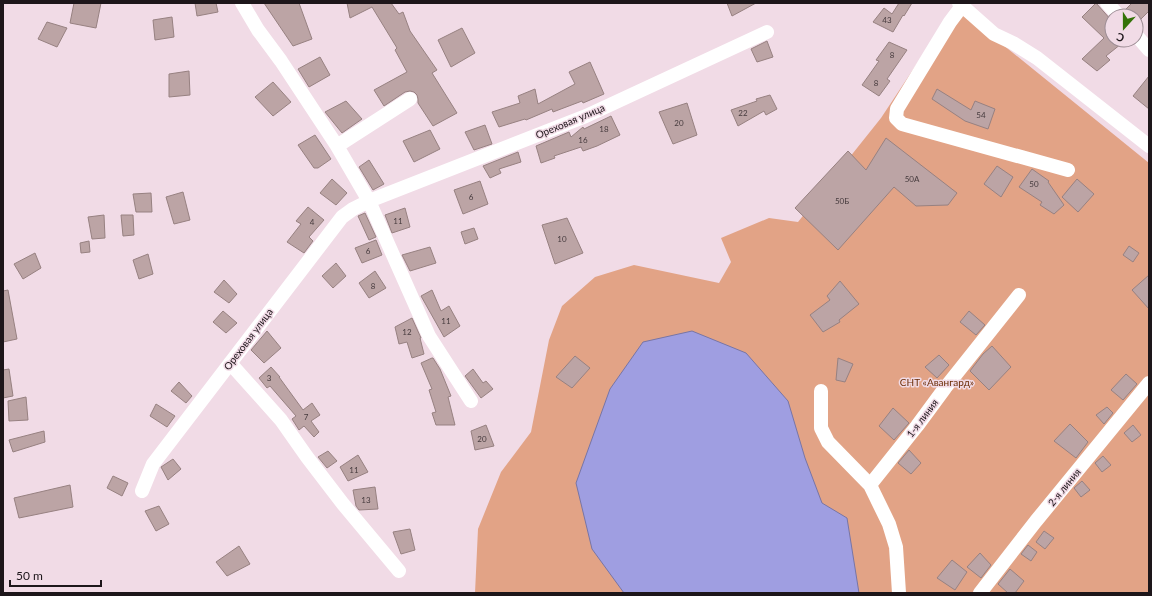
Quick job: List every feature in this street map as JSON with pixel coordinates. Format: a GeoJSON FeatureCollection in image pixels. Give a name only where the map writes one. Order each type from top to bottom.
{"type":"FeatureCollection","features":[{"type":"Feature","properties":{"kind":"street"},"geometry":{"type":"LineString","coordinates":[[242,3],[258,30],[281,61],[338,146],[369,201],[430,336],[471,401]]}},
{"type":"Feature","properties":{"kind":"street"},"geometry":{"type":"LineString","coordinates":[[1068,170],[902,124],[896,118],[897,109],[961,5],[994,34],[1013,43],[1037,58],[1149,146]]}},
{"type":"Feature","properties":{"kind":"street","name":"Ореховая улица"},"geometry":{"type":"LineString","coordinates":[[142,491],[154,464],[342,217],[353,209],[369,201],[586,116],[768,32]]}},
{"type":"Feature","properties":{"kind":"street"},"geometry":{"type":"LineString","coordinates":[[338,146],[410,99]]}},
{"type":"Feature","properties":{"kind":"street","name":"1-я линия"},"geometry":{"type":"LineString","coordinates":[[870,485],[1019,295]]}},
{"type":"Feature","properties":{"kind":"street"},"geometry":{"type":"LineString","coordinates":[[230,363],[281,420],[343,504],[399,571]]}},
{"type":"Feature","properties":{"kind":"street","name":"2-я линия"},"geometry":{"type":"LineString","coordinates":[[980,593],[1036,521],[1149,383]]}},
{"type":"Feature","properties":{"kind":"street"},"geometry":{"type":"LineString","coordinates":[[821,391],[821,428],[828,442],[870,485],[889,524],[896,547],[899,593]]}},
{"type":"Feature","properties":{"kind":"green space","name":"СНТ «Авангард»"},"geometry":{"type":"Polygon","coordinates":[[[955,6],[1149,163],[1149,593],[475,593],[478,529],[501,472],[531,432],[549,340],[562,306],[595,277],[634,265],[719,283],[731,262],[721,238],[769,218],[798,222],[881,118],[955,6]]]}},
{"type":"Feature","properties":{"kind":"water"},"geometry":{"type":"Polygon","coordinates":[[[692,331],[746,353],[788,401],[805,458],[822,503],[847,518],[859,593],[624,593],[592,549],[576,483],[610,389],[643,342],[692,331]]]}},
{"type":"Feature","properties":{"kind":"building"},"geometry":{"type":"Polygon","coordinates":[[[74,3],[101,3],[96,28],[70,23],[74,3]]]}},
{"type":"Feature","properties":{"kind":"building"},"geometry":{"type":"Polygon","coordinates":[[[195,3],[216,3],[218,12],[197,16],[195,3]]]}},
{"type":"Feature","properties":{"kind":"building"},"geometry":{"type":"Polygon","coordinates":[[[264,3],[299,3],[312,39],[293,46],[264,3]]]}},
{"type":"Feature","properties":{"kind":"building"},"geometry":{"type":"Polygon","coordinates":[[[347,3],[391,3],[399,14],[403,12],[410,31],[437,70],[432,73],[457,113],[433,126],[418,103],[417,95],[410,91],[405,92],[384,106],[374,90],[407,72],[395,50],[397,48],[372,7],[350,18],[347,3]]]}},
{"type":"Feature","properties":{"kind":"building"},"geometry":{"type":"Polygon","coordinates":[[[727,3],[756,3],[732,16],[727,3]]]}},
{"type":"Feature","properties":{"kind":"building"},"geometry":{"type":"Polygon","coordinates":[[[899,3],[912,3],[893,32],[873,22],[884,8],[892,14],[899,3]]]}},
{"type":"Feature","properties":{"kind":"building"},"geometry":{"type":"Polygon","coordinates":[[[1096,3],[1104,12],[1104,38],[1082,17],[1096,3]]]}},
{"type":"Feature","properties":{"kind":"building"},"geometry":{"type":"Polygon","coordinates":[[[1132,3],[1149,3],[1149,11],[1144,16],[1144,8],[1127,8],[1132,3]]]}},
{"type":"Feature","properties":{"kind":"building"},"geometry":{"type":"Polygon","coordinates":[[[172,17],[174,37],[155,40],[153,20],[172,17]]]}},
{"type":"Feature","properties":{"kind":"building"},"geometry":{"type":"Polygon","coordinates":[[[47,22],[67,28],[57,47],[38,39],[47,22]]]}},
{"type":"Feature","properties":{"kind":"building"},"geometry":{"type":"Polygon","coordinates":[[[462,28],[475,53],[451,67],[438,40],[462,28]]]}},
{"type":"Feature","properties":{"kind":"building"},"geometry":{"type":"Polygon","coordinates":[[[1104,38],[1104,48],[1116,48],[1106,56],[1110,60],[1097,71],[1082,59],[1104,38]]]}},
{"type":"Feature","properties":{"kind":"building"},"geometry":{"type":"Polygon","coordinates":[[[767,41],[773,57],[757,62],[751,49],[767,41]]]}},
{"type":"Feature","properties":{"kind":"building"},"geometry":{"type":"Polygon","coordinates":[[[889,42],[907,50],[887,79],[890,81],[879,96],[862,85],[879,61],[876,60],[889,42]]]}},
{"type":"Feature","properties":{"kind":"building"},"geometry":{"type":"Polygon","coordinates":[[[320,57],[330,75],[309,87],[298,69],[320,57]]]}},
{"type":"Feature","properties":{"kind":"building"},"geometry":{"type":"Polygon","coordinates":[[[590,62],[604,94],[583,103],[582,101],[553,112],[552,109],[526,120],[525,119],[499,127],[492,112],[520,103],[518,96],[535,89],[538,104],[575,84],[569,72],[590,62]]]}},
{"type":"Feature","properties":{"kind":"building"},"geometry":{"type":"Polygon","coordinates":[[[189,71],[190,95],[169,97],[169,74],[189,71]]]}},
{"type":"Feature","properties":{"kind":"building"},"geometry":{"type":"Polygon","coordinates":[[[1149,76],[1149,109],[1133,96],[1149,76]]]}},
{"type":"Feature","properties":{"kind":"building"},"geometry":{"type":"Polygon","coordinates":[[[273,82],[291,102],[273,116],[255,97],[273,82]]]}},
{"type":"Feature","properties":{"kind":"building"},"geometry":{"type":"Polygon","coordinates":[[[937,89],[971,110],[975,101],[995,109],[988,129],[965,121],[932,99],[937,89]]]}},
{"type":"Feature","properties":{"kind":"building"},"geometry":{"type":"Polygon","coordinates":[[[770,95],[777,109],[766,115],[764,111],[738,126],[731,110],[757,101],[756,99],[770,95]]]}},
{"type":"Feature","properties":{"kind":"building"},"geometry":{"type":"Polygon","coordinates":[[[346,101],[362,119],[342,133],[325,112],[346,101]]]}},
{"type":"Feature","properties":{"kind":"building"},"geometry":{"type":"Polygon","coordinates":[[[687,103],[697,135],[673,144],[659,112],[687,103]]]}},
{"type":"Feature","properties":{"kind":"building"},"geometry":{"type":"Polygon","coordinates":[[[611,116],[620,135],[583,151],[581,147],[554,156],[555,158],[541,163],[536,146],[569,132],[571,137],[583,127],[584,129],[611,116]]]}},
{"type":"Feature","properties":{"kind":"building"},"geometry":{"type":"Polygon","coordinates":[[[485,125],[492,144],[474,150],[465,132],[485,125]]]}},
{"type":"Feature","properties":{"kind":"building"},"geometry":{"type":"Polygon","coordinates":[[[430,130],[440,149],[414,162],[403,141],[430,130]]]}},
{"type":"Feature","properties":{"kind":"building"},"geometry":{"type":"Polygon","coordinates":[[[315,135],[331,159],[318,168],[314,168],[298,145],[315,135]]]}},
{"type":"Feature","properties":{"kind":"building"},"geometry":{"type":"Polygon","coordinates":[[[886,138],[957,193],[948,205],[916,206],[894,187],[838,250],[795,208],[848,151],[866,170],[886,138]]]}},
{"type":"Feature","properties":{"kind":"building"},"geometry":{"type":"Polygon","coordinates":[[[518,152],[521,162],[499,169],[501,173],[490,178],[483,166],[518,152]]]}},
{"type":"Feature","properties":{"kind":"building"},"geometry":{"type":"Polygon","coordinates":[[[369,160],[384,184],[373,190],[359,167],[369,160]]]}},
{"type":"Feature","properties":{"kind":"building"},"geometry":{"type":"Polygon","coordinates":[[[997,166],[1013,177],[1001,197],[984,184],[997,166]]]}},
{"type":"Feature","properties":{"kind":"building"},"geometry":{"type":"Polygon","coordinates":[[[1032,169],[1049,181],[1048,182],[1064,205],[1054,214],[1040,205],[1042,202],[1019,187],[1032,169]]]}},
{"type":"Feature","properties":{"kind":"building"},"geometry":{"type":"Polygon","coordinates":[[[332,179],[347,193],[336,205],[320,193],[332,179]]]}},
{"type":"Feature","properties":{"kind":"building"},"geometry":{"type":"Polygon","coordinates":[[[1077,179],[1094,194],[1078,212],[1062,197],[1077,179]]]}},
{"type":"Feature","properties":{"kind":"building"},"geometry":{"type":"Polygon","coordinates":[[[480,181],[488,204],[463,214],[454,190],[480,181]]]}},
{"type":"Feature","properties":{"kind":"building"},"geometry":{"type":"Polygon","coordinates":[[[183,192],[190,220],[174,224],[166,197],[183,192]]]}},
{"type":"Feature","properties":{"kind":"building"},"geometry":{"type":"Polygon","coordinates":[[[151,193],[152,212],[136,212],[133,194],[151,193]]]}},
{"type":"Feature","properties":{"kind":"building"},"geometry":{"type":"Polygon","coordinates":[[[308,207],[324,220],[309,237],[313,241],[304,253],[287,242],[301,224],[296,221],[308,207]]]}},
{"type":"Feature","properties":{"kind":"building"},"geometry":{"type":"Polygon","coordinates":[[[405,208],[410,227],[392,233],[385,215],[405,208]]]}},
{"type":"Feature","properties":{"kind":"building"},"geometry":{"type":"Polygon","coordinates":[[[365,213],[376,237],[369,240],[358,216],[365,213]]]}},
{"type":"Feature","properties":{"kind":"building"},"geometry":{"type":"Polygon","coordinates":[[[104,215],[105,238],[92,239],[88,217],[104,215]]]}},
{"type":"Feature","properties":{"kind":"building"},"geometry":{"type":"Polygon","coordinates":[[[121,215],[133,215],[134,235],[123,236],[121,215]]]}},
{"type":"Feature","properties":{"kind":"building"},"geometry":{"type":"Polygon","coordinates":[[[567,218],[583,253],[555,264],[542,225],[567,218]]]}},
{"type":"Feature","properties":{"kind":"building"},"geometry":{"type":"Polygon","coordinates":[[[474,228],[478,239],[465,244],[461,232],[474,228]]]}},
{"type":"Feature","properties":{"kind":"building"},"geometry":{"type":"Polygon","coordinates":[[[376,240],[382,255],[362,263],[355,248],[376,240]]]}},
{"type":"Feature","properties":{"kind":"building"},"geometry":{"type":"Polygon","coordinates":[[[89,241],[90,252],[81,253],[80,243],[89,241]]]}},
{"type":"Feature","properties":{"kind":"building"},"geometry":{"type":"Polygon","coordinates":[[[1129,246],[1139,253],[1133,262],[1123,255],[1129,246]]]}},
{"type":"Feature","properties":{"kind":"building"},"geometry":{"type":"Polygon","coordinates":[[[430,247],[436,263],[410,271],[402,255],[430,247]]]}},
{"type":"Feature","properties":{"kind":"building"},"geometry":{"type":"Polygon","coordinates":[[[35,253],[41,268],[23,279],[14,264],[35,253]]]}},
{"type":"Feature","properties":{"kind":"building"},"geometry":{"type":"Polygon","coordinates":[[[148,254],[153,274],[139,279],[133,260],[148,254]]]}},
{"type":"Feature","properties":{"kind":"building"},"geometry":{"type":"Polygon","coordinates":[[[336,263],[346,276],[333,288],[322,276],[336,263]]]}},
{"type":"Feature","properties":{"kind":"building"},"geometry":{"type":"Polygon","coordinates":[[[375,271],[386,288],[369,298],[359,283],[375,271]]]}},
{"type":"Feature","properties":{"kind":"building"},"geometry":{"type":"Polygon","coordinates":[[[1149,275],[1149,309],[1132,290],[1149,275]]]}},
{"type":"Feature","properties":{"kind":"building"},"geometry":{"type":"Polygon","coordinates":[[[224,280],[237,294],[229,303],[214,292],[224,280]]]}},
{"type":"Feature","properties":{"kind":"building"},"geometry":{"type":"Polygon","coordinates":[[[840,281],[859,304],[839,320],[840,322],[823,332],[810,315],[830,300],[827,296],[840,281]]]}},
{"type":"Feature","properties":{"kind":"building"},"geometry":{"type":"Polygon","coordinates":[[[8,290],[17,339],[3,342],[3,291],[8,290]]]}},
{"type":"Feature","properties":{"kind":"building"},"geometry":{"type":"Polygon","coordinates":[[[432,290],[441,311],[449,306],[460,326],[444,337],[421,296],[432,290]]]}},
{"type":"Feature","properties":{"kind":"building"},"geometry":{"type":"Polygon","coordinates":[[[223,311],[237,323],[226,333],[213,322],[223,311]]]}},
{"type":"Feature","properties":{"kind":"building"},"geometry":{"type":"Polygon","coordinates":[[[969,311],[985,325],[976,335],[960,322],[969,311]]]}},
{"type":"Feature","properties":{"kind":"building"},"geometry":{"type":"Polygon","coordinates":[[[412,318],[421,338],[424,354],[412,358],[407,342],[399,344],[395,327],[412,318]]]}},
{"type":"Feature","properties":{"kind":"building"},"geometry":{"type":"Polygon","coordinates":[[[267,331],[281,348],[264,363],[251,350],[267,331]]]}},
{"type":"Feature","properties":{"kind":"building"},"geometry":{"type":"Polygon","coordinates":[[[992,346],[1011,367],[989,390],[970,371],[983,354],[992,346]]]}},
{"type":"Feature","properties":{"kind":"building"},"geometry":{"type":"Polygon","coordinates":[[[939,355],[949,365],[937,378],[925,367],[939,355]]]}},
{"type":"Feature","properties":{"kind":"building"},"geometry":{"type":"Polygon","coordinates":[[[575,356],[590,368],[572,388],[556,377],[575,356]]]}},
{"type":"Feature","properties":{"kind":"building"},"geometry":{"type":"Polygon","coordinates":[[[432,358],[440,369],[451,396],[448,397],[455,425],[436,425],[432,413],[436,412],[429,390],[432,389],[421,363],[432,358]]]}},
{"type":"Feature","properties":{"kind":"building"},"geometry":{"type":"Polygon","coordinates":[[[838,358],[853,364],[845,382],[836,380],[838,358]]]}},
{"type":"Feature","properties":{"kind":"building"},"geometry":{"type":"Polygon","coordinates":[[[271,367],[280,377],[303,410],[312,403],[320,415],[311,421],[319,432],[314,437],[304,426],[299,430],[292,419],[296,416],[270,386],[267,388],[259,378],[271,367]]]}},
{"type":"Feature","properties":{"kind":"building"},"geometry":{"type":"Polygon","coordinates":[[[9,369],[13,396],[3,398],[3,370],[9,369]]]}},
{"type":"Feature","properties":{"kind":"building"},"geometry":{"type":"Polygon","coordinates":[[[473,369],[483,383],[486,381],[493,389],[481,398],[465,376],[473,369]]]}},
{"type":"Feature","properties":{"kind":"building"},"geometry":{"type":"Polygon","coordinates":[[[1126,374],[1137,384],[1123,400],[1111,390],[1126,374]]]}},
{"type":"Feature","properties":{"kind":"building"},"geometry":{"type":"Polygon","coordinates":[[[179,382],[192,396],[186,403],[171,391],[179,382]]]}},
{"type":"Feature","properties":{"kind":"building"},"geometry":{"type":"Polygon","coordinates":[[[26,397],[28,420],[9,421],[8,401],[26,397]]]}},
{"type":"Feature","properties":{"kind":"building"},"geometry":{"type":"Polygon","coordinates":[[[156,404],[175,416],[167,427],[150,416],[156,404]]]}},
{"type":"Feature","properties":{"kind":"building"},"geometry":{"type":"Polygon","coordinates":[[[1107,407],[1113,413],[1104,424],[1096,415],[1107,407]]]}},
{"type":"Feature","properties":{"kind":"building"},"geometry":{"type":"Polygon","coordinates":[[[893,408],[909,423],[894,440],[879,426],[893,408]]]}},
{"type":"Feature","properties":{"kind":"building"},"geometry":{"type":"Polygon","coordinates":[[[1070,424],[1088,442],[1076,458],[1054,441],[1070,424]]]}},
{"type":"Feature","properties":{"kind":"building"},"geometry":{"type":"Polygon","coordinates":[[[486,425],[494,446],[475,450],[471,431],[486,425]]]}},
{"type":"Feature","properties":{"kind":"building"},"geometry":{"type":"Polygon","coordinates":[[[1133,425],[1141,435],[1132,442],[1124,433],[1133,425]]]}},
{"type":"Feature","properties":{"kind":"building"},"geometry":{"type":"Polygon","coordinates":[[[44,431],[45,442],[13,452],[9,440],[44,431]]]}},
{"type":"Feature","properties":{"kind":"building"},"geometry":{"type":"Polygon","coordinates":[[[909,450],[921,463],[911,474],[898,463],[909,450]]]}},
{"type":"Feature","properties":{"kind":"building"},"geometry":{"type":"Polygon","coordinates":[[[328,451],[337,461],[327,468],[318,457],[328,451]]]}},
{"type":"Feature","properties":{"kind":"building"},"geometry":{"type":"Polygon","coordinates":[[[358,455],[368,472],[348,481],[340,467],[358,455]]]}},
{"type":"Feature","properties":{"kind":"building"},"geometry":{"type":"Polygon","coordinates":[[[1103,456],[1111,465],[1102,472],[1095,463],[1103,456]]]}},
{"type":"Feature","properties":{"kind":"building"},"geometry":{"type":"Polygon","coordinates":[[[173,459],[181,469],[168,480],[161,467],[173,459]]]}},
{"type":"Feature","properties":{"kind":"building"},"geometry":{"type":"Polygon","coordinates":[[[113,476],[128,483],[122,496],[107,488],[113,476]]]}},
{"type":"Feature","properties":{"kind":"building"},"geometry":{"type":"Polygon","coordinates":[[[1082,481],[1090,490],[1081,497],[1074,488],[1082,481]]]}},
{"type":"Feature","properties":{"kind":"building"},"geometry":{"type":"Polygon","coordinates":[[[70,485],[73,507],[19,518],[14,498],[70,485]]]}},
{"type":"Feature","properties":{"kind":"building"},"geometry":{"type":"Polygon","coordinates":[[[375,487],[378,509],[359,510],[356,506],[353,490],[375,487]]]}},
{"type":"Feature","properties":{"kind":"building"},"geometry":{"type":"Polygon","coordinates":[[[159,506],[169,524],[156,531],[145,511],[159,506]]]}},
{"type":"Feature","properties":{"kind":"building"},"geometry":{"type":"Polygon","coordinates":[[[410,529],[415,550],[401,554],[393,532],[410,529]]]}},
{"type":"Feature","properties":{"kind":"building"},"geometry":{"type":"Polygon","coordinates":[[[1044,531],[1054,538],[1045,549],[1036,542],[1044,531]]]}},
{"type":"Feature","properties":{"kind":"building"},"geometry":{"type":"Polygon","coordinates":[[[1028,545],[1037,552],[1031,561],[1021,554],[1028,545]]]}},
{"type":"Feature","properties":{"kind":"building"},"geometry":{"type":"Polygon","coordinates":[[[239,546],[250,564],[227,576],[216,562],[239,546]]]}},
{"type":"Feature","properties":{"kind":"building"},"geometry":{"type":"Polygon","coordinates":[[[980,553],[991,565],[981,578],[967,567],[980,553]]]}},
{"type":"Feature","properties":{"kind":"building"},"geometry":{"type":"Polygon","coordinates":[[[952,560],[967,572],[955,590],[937,578],[952,560]]]}},
{"type":"Feature","properties":{"kind":"building"},"geometry":{"type":"Polygon","coordinates":[[[1010,569],[1024,581],[1015,593],[1008,593],[998,584],[1010,569]]]}}]}
